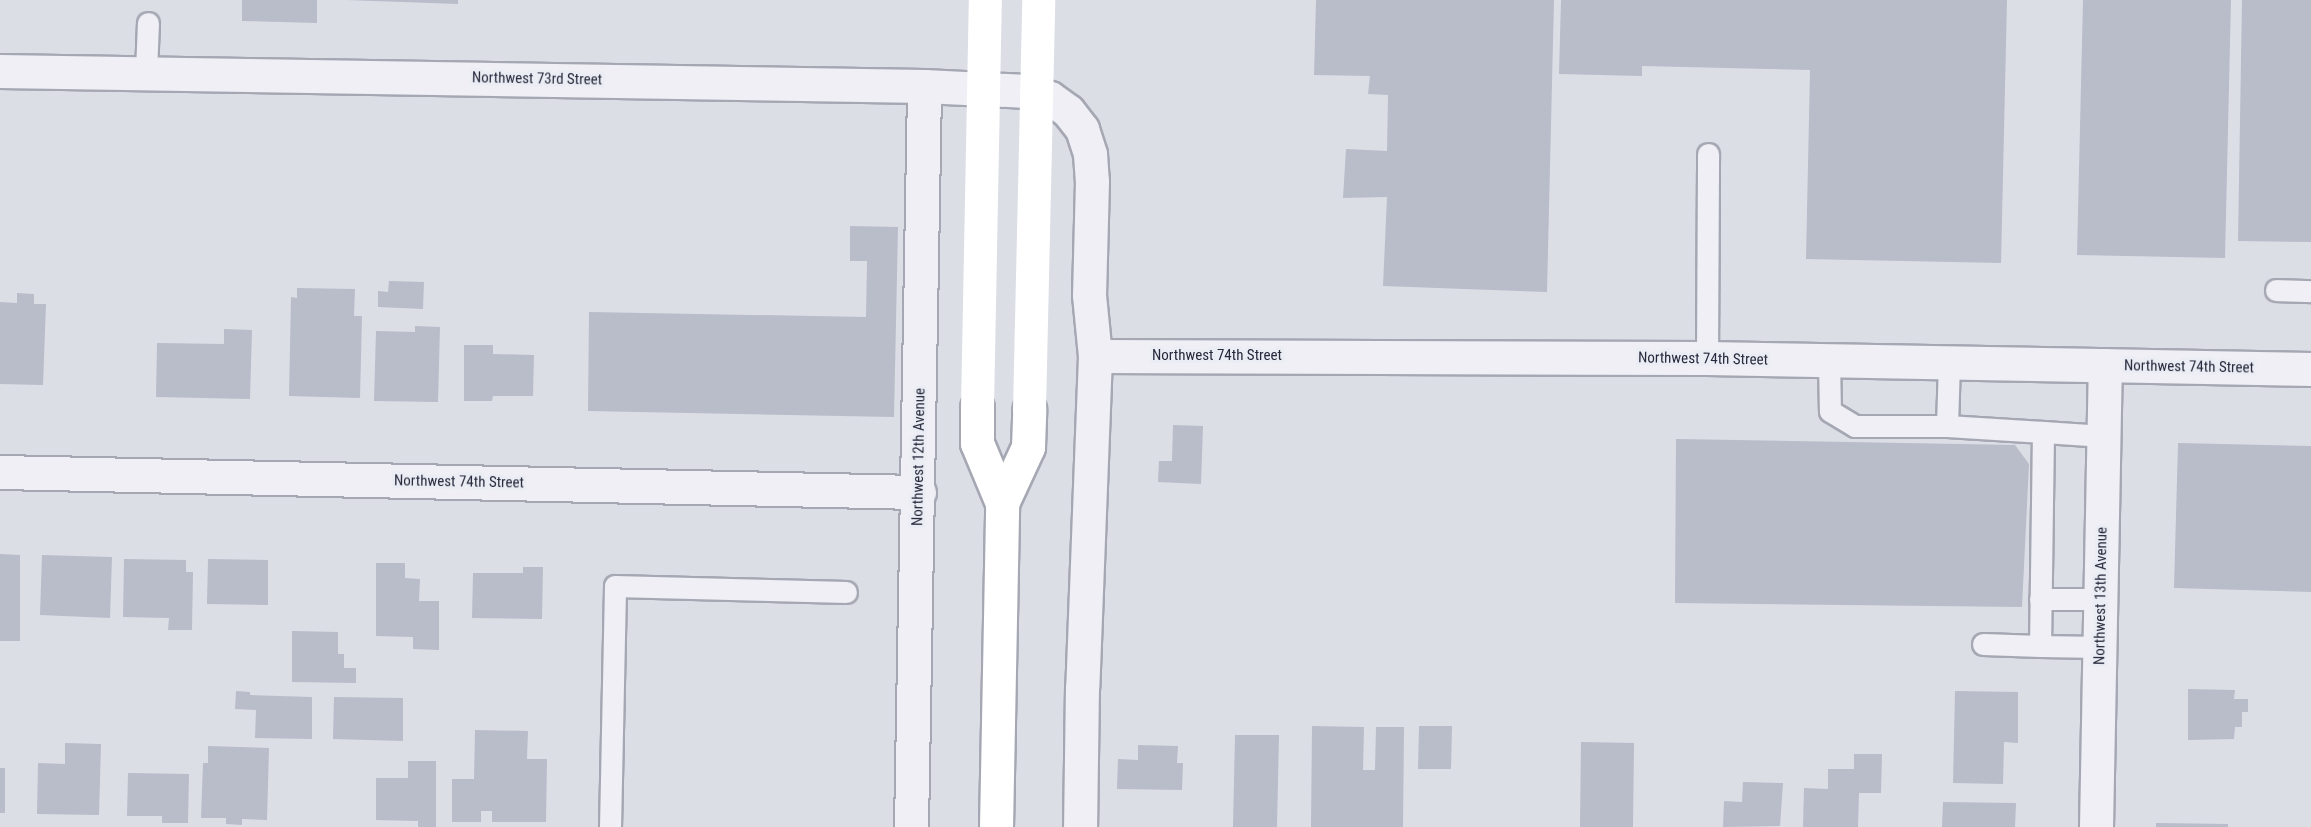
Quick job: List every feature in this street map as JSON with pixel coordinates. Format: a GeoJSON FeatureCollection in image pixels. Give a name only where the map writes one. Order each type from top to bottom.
{"type":"FeatureCollection","features":[{"type":"Feature","properties":{"kind":"main road"},"geometry":{"type":"LineString","coordinates":[[985,0],[977,443],[1002,503],[996,827]]}},
{"type":"Feature","properties":{"kind":"main road"},"geometry":{"type":"LineString","coordinates":[[1002,503],[1028,447],[1038,0]]}},
{"type":"Feature","properties":{"kind":"street","name":"Northwest 73rd Street"},"geometry":{"type":"LineString","coordinates":[[0,71],[924,86],[1027,91],[1050,98],[1068,111],[1082,129],[1090,154],[1092,182],[1089,295],[1095,356]]}},
{"type":"Feature","properties":{"kind":"street","name":"Northwest 12th Avenue"},"geometry":{"type":"LineString","coordinates":[[911,827],[919,492],[924,86]]}},
{"type":"Feature","properties":{"kind":"street","name":"Northwest 74th Street"},"geometry":{"type":"LineString","coordinates":[[1095,356],[1707,358],[2311,369]]}},
{"type":"Feature","properties":{"kind":"street"},"geometry":{"type":"LineString","coordinates":[[1080,827],[1082,687],[1095,356]]}},
{"type":"Feature","properties":{"kind":"street","name":"Northwest 13th Avenue"},"geometry":{"type":"LineString","coordinates":[[2096,827],[2104,365]]}},
{"type":"Feature","properties":{"kind":"street","name":"Northwest 74th Street"},"geometry":{"type":"LineString","coordinates":[[0,472],[919,492]]}},
{"type":"Feature","properties":{"kind":"lane"},"geometry":{"type":"LineString","coordinates":[[146,72],[148,23]]}},
{"type":"Feature","properties":{"kind":"lane"},"geometry":{"type":"LineString","coordinates":[[1707,358],[1708,154]]}},
{"type":"Feature","properties":{"kind":"lane"},"geometry":{"type":"LineString","coordinates":[[2276,290],[2311,291]]}},
{"type":"Feature","properties":{"kind":"lane"},"geometry":{"type":"LineString","coordinates":[[1829,361],[1830,411],[1855,426],[1947,426],[2104,436]]}},
{"type":"Feature","properties":{"kind":"lane"},"geometry":{"type":"LineString","coordinates":[[1947,426],[1949,363]]}},
{"type":"Feature","properties":{"kind":"lane"},"geometry":{"type":"LineString","coordinates":[[2040,646],[2043,432]]}},
{"type":"Feature","properties":{"kind":"lane"},"geometry":{"type":"LineString","coordinates":[[610,827],[615,586],[846,592]]}},
{"type":"Feature","properties":{"kind":"lane"},"geometry":{"type":"LineString","coordinates":[[2040,599],[2100,599]]}},
{"type":"Feature","properties":{"kind":"lane"},"geometry":{"type":"LineString","coordinates":[[1983,644],[2100,647]]}},
{"type":"Feature","properties":{"kind":"building"},"geometry":{"type":"Polygon","coordinates":[[[242,0],[317,0],[317,23],[242,21],[242,0]]]}},
{"type":"Feature","properties":{"kind":"building"},"geometry":{"type":"Polygon","coordinates":[[[346,0],[458,0],[458,4],[346,0]]]}},
{"type":"Feature","properties":{"kind":"building"},"geometry":{"type":"Polygon","coordinates":[[[1316,0],[1554,0],[1547,292],[1383,286],[1387,197],[1343,198],[1346,149],[1387,151],[1388,95],[1368,94],[1370,76],[1314,75],[1316,0]]]}},
{"type":"Feature","properties":{"kind":"building"},"geometry":{"type":"Polygon","coordinates":[[[1561,0],[2007,0],[2001,263],[1806,259],[1810,70],[1642,66],[1642,76],[1559,74],[1561,0]]]}},
{"type":"Feature","properties":{"kind":"building"},"geometry":{"type":"Polygon","coordinates":[[[2083,0],[2231,0],[2225,258],[2077,255],[2083,0]]]}},
{"type":"Feature","properties":{"kind":"building"},"geometry":{"type":"Polygon","coordinates":[[[2242,0],[2311,0],[2311,242],[2238,241],[2242,0]]]}},
{"type":"Feature","properties":{"kind":"building"},"geometry":{"type":"Polygon","coordinates":[[[850,226],[898,227],[894,417],[588,411],[589,312],[866,317],[867,261],[850,261],[850,226]]]}},
{"type":"Feature","properties":{"kind":"building"},"geometry":{"type":"Polygon","coordinates":[[[389,281],[424,282],[423,309],[378,307],[378,291],[388,292],[389,281]]]}},
{"type":"Feature","properties":{"kind":"building"},"geometry":{"type":"Polygon","coordinates":[[[297,288],[355,289],[354,316],[362,316],[360,398],[289,396],[291,297],[297,298],[297,288]]]}},
{"type":"Feature","properties":{"kind":"building"},"geometry":{"type":"Polygon","coordinates":[[[17,293],[34,294],[34,304],[46,304],[43,385],[0,384],[0,302],[17,303],[17,293]]]}},
{"type":"Feature","properties":{"kind":"building"},"geometry":{"type":"Polygon","coordinates":[[[415,326],[440,327],[438,402],[374,401],[376,331],[415,332],[415,326]]]}},
{"type":"Feature","properties":{"kind":"building"},"geometry":{"type":"Polygon","coordinates":[[[224,329],[252,330],[250,399],[156,397],[157,343],[224,344],[224,329]]]}},
{"type":"Feature","properties":{"kind":"building"},"geometry":{"type":"Polygon","coordinates":[[[464,345],[493,345],[493,354],[534,355],[533,396],[493,396],[492,401],[464,401],[464,345]]]}},
{"type":"Feature","properties":{"kind":"building"},"geometry":{"type":"Polygon","coordinates":[[[1173,425],[1203,426],[1201,484],[1158,482],[1159,461],[1172,461],[1173,425]]]}},
{"type":"Feature","properties":{"kind":"building"},"geometry":{"type":"Polygon","coordinates":[[[1676,439],[2015,445],[2029,464],[2022,607],[1675,603],[1676,439]]]}},
{"type":"Feature","properties":{"kind":"building"},"geometry":{"type":"Polygon","coordinates":[[[2178,443],[2311,446],[2311,592],[2174,588],[2178,443]]]}},
{"type":"Feature","properties":{"kind":"building"},"geometry":{"type":"Polygon","coordinates":[[[0,554],[20,555],[20,641],[0,641],[0,554]]]}},
{"type":"Feature","properties":{"kind":"building"},"geometry":{"type":"Polygon","coordinates":[[[42,555],[112,557],[110,618],[40,615],[42,555]]]}},
{"type":"Feature","properties":{"kind":"building"},"geometry":{"type":"Polygon","coordinates":[[[124,559],[186,560],[186,572],[193,572],[192,630],[168,630],[169,618],[123,617],[124,559]]]}},
{"type":"Feature","properties":{"kind":"building"},"geometry":{"type":"Polygon","coordinates":[[[208,559],[268,560],[268,605],[207,604],[208,559]]]}},
{"type":"Feature","properties":{"kind":"building"},"geometry":{"type":"Polygon","coordinates":[[[376,563],[405,563],[405,578],[420,579],[419,601],[439,601],[439,650],[413,649],[413,637],[376,636],[376,563]]]}},
{"type":"Feature","properties":{"kind":"building"},"geometry":{"type":"Polygon","coordinates":[[[523,567],[543,567],[542,619],[472,618],[473,573],[523,573],[523,567]]]}},
{"type":"Feature","properties":{"kind":"building"},"geometry":{"type":"Polygon","coordinates":[[[292,631],[338,632],[338,654],[344,654],[344,668],[356,668],[356,683],[292,682],[292,631]]]}},
{"type":"Feature","properties":{"kind":"building"},"geometry":{"type":"Polygon","coordinates":[[[2188,689],[2235,690],[2234,699],[2248,699],[2248,712],[2242,712],[2242,727],[2235,727],[2234,739],[2188,740],[2188,689]]]}},
{"type":"Feature","properties":{"kind":"building"},"geometry":{"type":"Polygon","coordinates":[[[236,691],[250,692],[250,695],[312,697],[312,739],[255,738],[256,710],[235,709],[236,691]]]}},
{"type":"Feature","properties":{"kind":"building"},"geometry":{"type":"Polygon","coordinates":[[[1955,691],[2018,692],[2018,743],[2004,742],[2003,784],[1953,783],[1955,691]]]}},
{"type":"Feature","properties":{"kind":"building"},"geometry":{"type":"Polygon","coordinates":[[[334,697],[403,698],[403,741],[333,739],[334,697]]]}},
{"type":"Feature","properties":{"kind":"building"},"geometry":{"type":"Polygon","coordinates":[[[1312,726],[1364,727],[1363,770],[1375,770],[1376,727],[1404,727],[1403,827],[1311,827],[1312,726]]]}},
{"type":"Feature","properties":{"kind":"building"},"geometry":{"type":"Polygon","coordinates":[[[1419,726],[1452,726],[1451,769],[1418,769],[1419,726]]]}},
{"type":"Feature","properties":{"kind":"building"},"geometry":{"type":"Polygon","coordinates":[[[475,730],[528,731],[527,759],[547,759],[546,822],[492,822],[492,811],[481,811],[481,822],[452,822],[452,779],[474,779],[475,730]]]}},
{"type":"Feature","properties":{"kind":"building"},"geometry":{"type":"Polygon","coordinates":[[[1235,735],[1279,735],[1277,827],[1233,827],[1235,735]]]}},
{"type":"Feature","properties":{"kind":"building"},"geometry":{"type":"Polygon","coordinates":[[[1581,742],[1634,743],[1633,827],[1580,827],[1581,742]]]}},
{"type":"Feature","properties":{"kind":"building"},"geometry":{"type":"Polygon","coordinates":[[[65,743],[101,744],[99,815],[37,814],[38,763],[65,764],[65,743]]]}},
{"type":"Feature","properties":{"kind":"building"},"geometry":{"type":"Polygon","coordinates":[[[1138,745],[1178,746],[1177,763],[1183,763],[1182,790],[1117,789],[1118,759],[1138,760],[1138,745]]]}},
{"type":"Feature","properties":{"kind":"building"},"geometry":{"type":"Polygon","coordinates":[[[208,746],[269,748],[267,820],[242,819],[242,825],[226,824],[226,818],[201,818],[203,763],[208,763],[208,746]]]}},
{"type":"Feature","properties":{"kind":"building"},"geometry":{"type":"Polygon","coordinates":[[[1854,754],[1882,754],[1881,793],[1859,793],[1858,827],[1803,827],[1804,788],[1828,789],[1828,769],[1854,769],[1854,754]]]}},
{"type":"Feature","properties":{"kind":"building"},"geometry":{"type":"Polygon","coordinates":[[[408,761],[436,761],[436,827],[418,827],[418,821],[376,820],[376,778],[408,778],[408,761]]]}},
{"type":"Feature","properties":{"kind":"building"},"geometry":{"type":"Polygon","coordinates":[[[0,768],[5,768],[5,813],[0,813],[0,768]]]}},
{"type":"Feature","properties":{"kind":"building"},"geometry":{"type":"Polygon","coordinates":[[[128,773],[189,774],[188,823],[162,823],[162,816],[127,816],[128,773]]]}},
{"type":"Feature","properties":{"kind":"building"},"geometry":{"type":"Polygon","coordinates":[[[1743,782],[1783,783],[1780,826],[1723,827],[1724,801],[1742,802],[1743,782]]]}},
{"type":"Feature","properties":{"kind":"building"},"geometry":{"type":"Polygon","coordinates":[[[1943,802],[2016,803],[2015,827],[1942,827],[1943,802]]]}},
{"type":"Feature","properties":{"kind":"building"},"geometry":{"type":"Polygon","coordinates":[[[2156,823],[2228,824],[2228,827],[2156,827],[2156,823]]]}}]}
